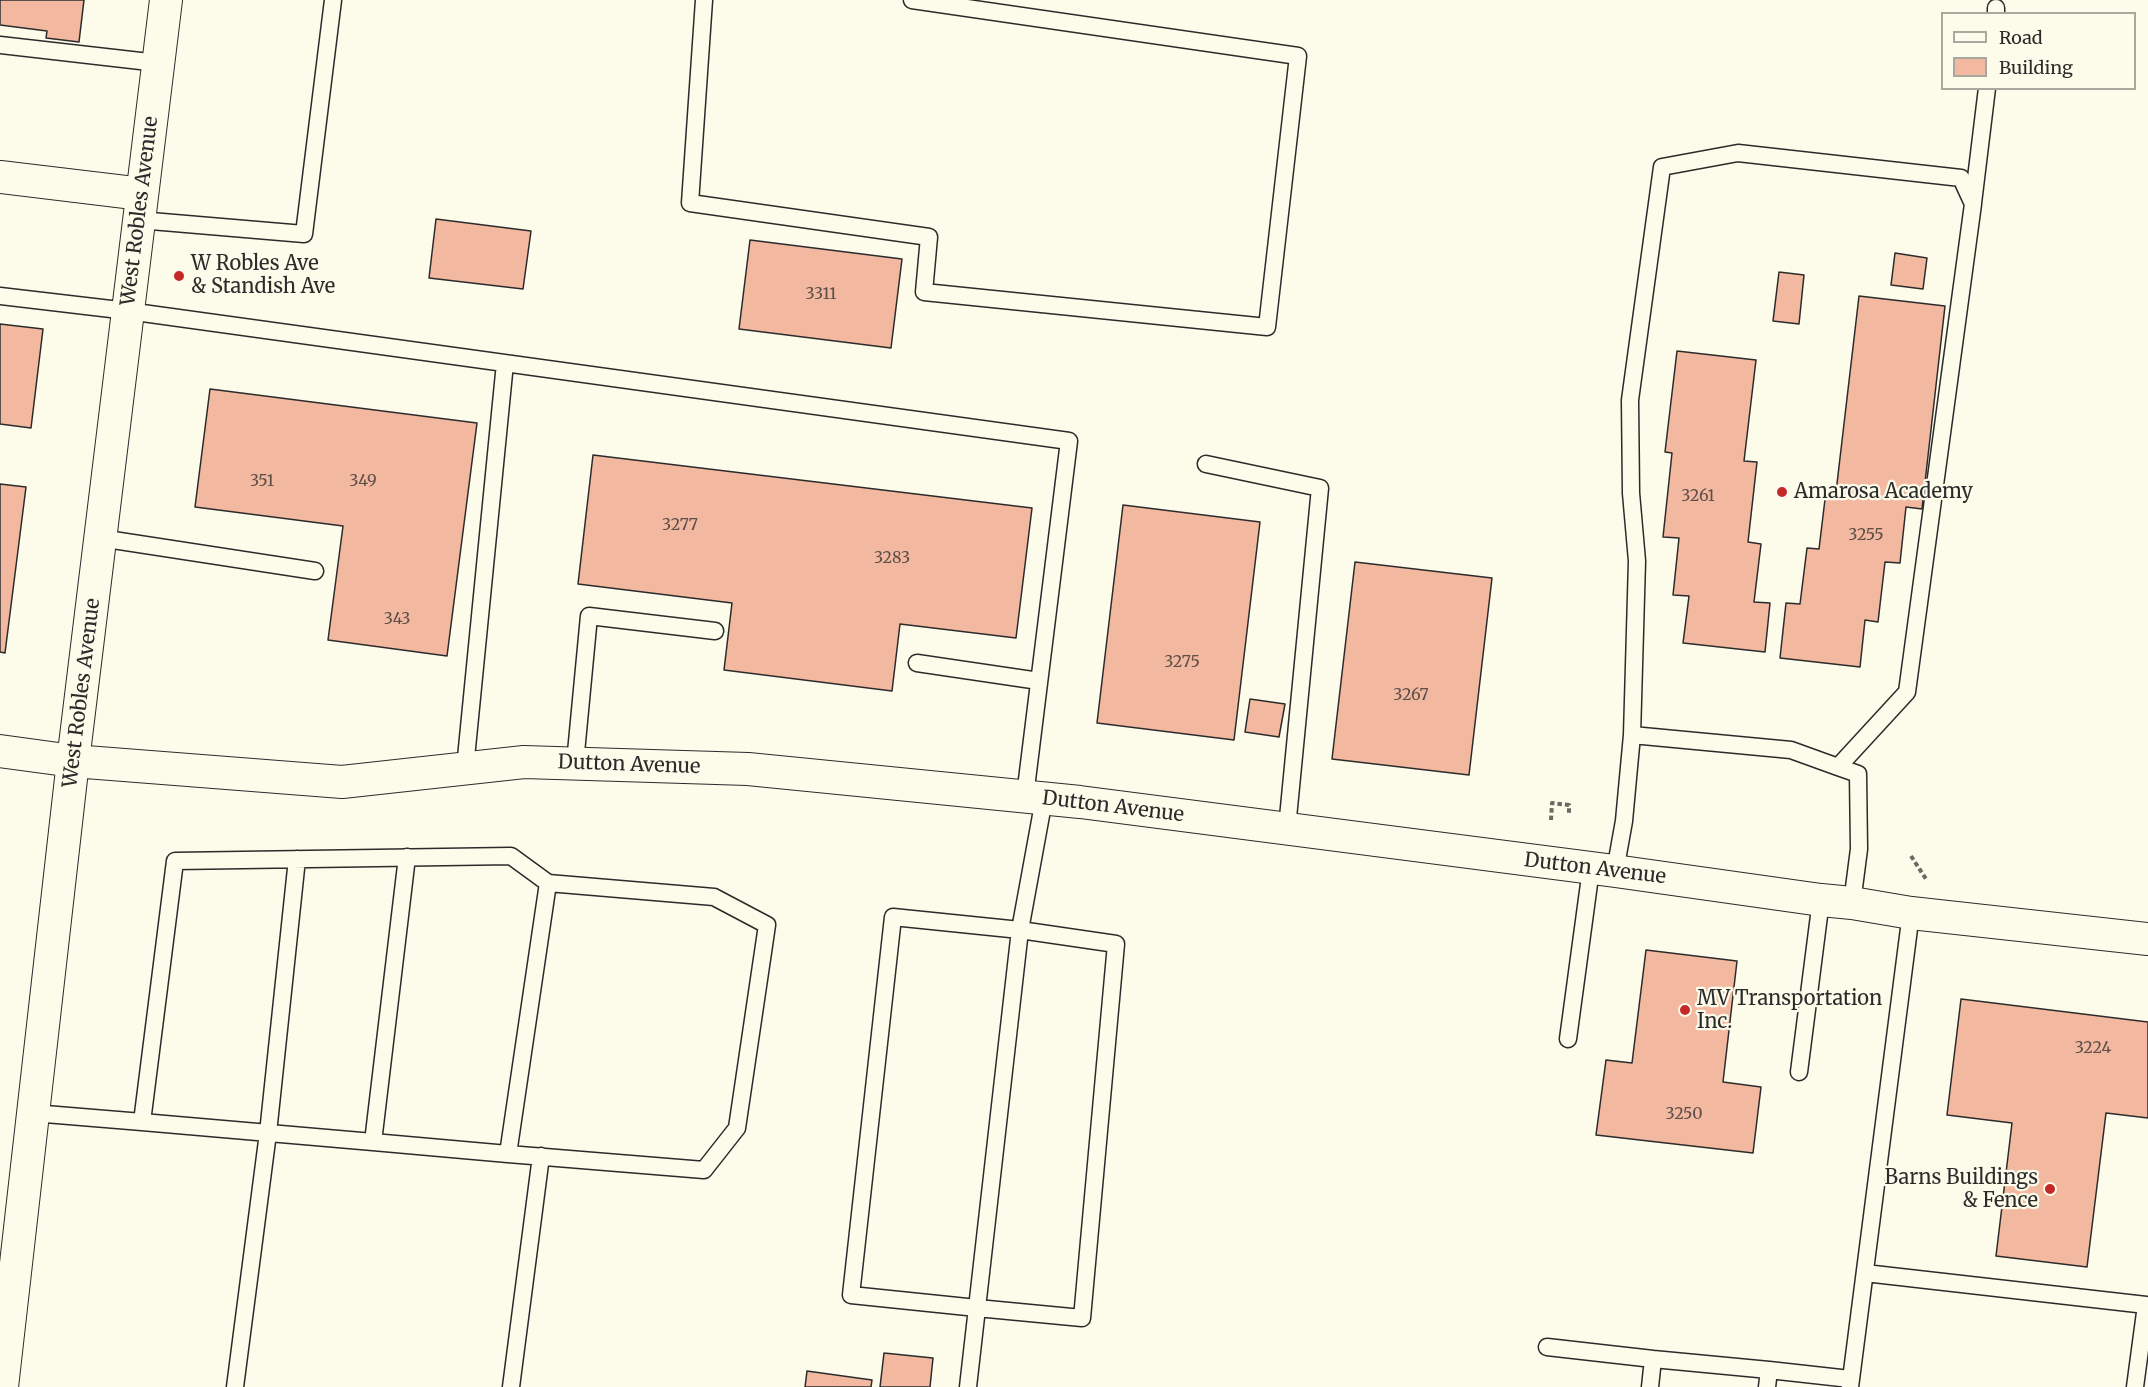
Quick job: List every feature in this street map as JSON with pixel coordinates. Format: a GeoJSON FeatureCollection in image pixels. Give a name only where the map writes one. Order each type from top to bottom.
{"type":"FeatureCollection","features":[{"type":"Feature","properties":{"kind":"street","name":"West Robles Avenue"},"geometry":{"type":"LineString","coordinates":[[2,1387],[4,1335],[33,1113],[73,761],[166,0]]}},
{"type":"Feature","properties":{"kind":"street"},"geometry":{"type":"LineString","coordinates":[[0,177],[141,207]]}},
{"type":"Feature","properties":{"kind":"street","name":"Dutton Avenue"},"geometry":{"type":"LineString","coordinates":[[0,752],[73,761],[342,782],[524,762],[748,769],[1034,798],[1287,828],[1852,903],[1911,913],[2148,939]]}},
{"type":"Feature","properties":{"kind":"lane"},"geometry":{"type":"LineString","coordinates":[[141,207],[304,234],[333,0]]}},
{"type":"Feature","properties":{"kind":"lane"},"geometry":{"type":"LineString","coordinates":[[704,0],[690,203],[929,237],[924,292],[1267,327],[1298,56],[912,0]]}},
{"type":"Feature","properties":{"kind":"lane"},"geometry":{"type":"LineString","coordinates":[[0,45],[158,63]]}},
{"type":"Feature","properties":{"kind":"lane"},"geometry":{"type":"LineString","coordinates":[[1838,767],[1907,692],[1987,90]]}},
{"type":"Feature","properties":{"kind":"lane"},"geometry":{"type":"LineString","coordinates":[[1568,1039],[1603,870],[1624,821],[1632,735],[1637,561],[1631,493],[1630,400],[1662,167],[1738,153],[1961,178],[1973,204]]}},
{"type":"Feature","properties":{"kind":"lane"},"geometry":{"type":"LineString","coordinates":[[0,296],[128,311],[1068,441],[1039,681],[1034,798],[968,1387]]}},
{"type":"Feature","properties":{"kind":"lane"},"geometry":{"type":"LineString","coordinates":[[465,768],[505,363]]}},
{"type":"Feature","properties":{"kind":"lane"},"geometry":{"type":"LineString","coordinates":[[1206,464],[1320,488],[1287,828]]}},
{"type":"Feature","properties":{"kind":"lane"},"geometry":{"type":"LineString","coordinates":[[100,538],[315,571]]}},
{"type":"Feature","properties":{"kind":"lane"},"geometry":{"type":"LineString","coordinates":[[575,763],[589,616],[716,631]]}},
{"type":"Feature","properties":{"kind":"lane"},"geometry":{"type":"LineString","coordinates":[[917,663],[1039,681]]}},
{"type":"Feature","properties":{"kind":"lane"},"geometry":{"type":"LineString","coordinates":[[1632,735],[1791,750],[1858,774],[1859,849],[1852,903]]}},
{"type":"Feature","properties":{"kind":"lane"},"geometry":{"type":"LineString","coordinates":[[33,1113],[704,1170],[737,1128],[767,925],[714,897],[548,883],[511,856],[176,861],[142,1122]]}},
{"type":"Feature","properties":{"kind":"lane"},"geometry":{"type":"LineString","coordinates":[[373,1142],[407,858]]}},
{"type":"Feature","properties":{"kind":"lane"},"geometry":{"type":"LineString","coordinates":[[235,1387],[268,1133],[297,859]]}},
{"type":"Feature","properties":{"kind":"lane"},"geometry":{"type":"LineString","coordinates":[[508,1154],[548,883]]}},
{"type":"Feature","properties":{"kind":"lane"},"geometry":{"type":"LineString","coordinates":[[1799,1072],[1821,900]]}},
{"type":"Feature","properties":{"kind":"lane"},"geometry":{"type":"LineString","coordinates":[[1547,1347],[1653,1359],[1768,1379],[1850,1383],[1911,913]]}},
{"type":"Feature","properties":{"kind":"lane"},"geometry":{"type":"LineString","coordinates":[[893,917],[1020,930],[1116,944],[1082,1318],[851,1295],[893,917]]}},
{"type":"Feature","properties":{"kind":"lane"},"geometry":{"type":"LineString","coordinates":[[511,1387],[541,1156]]}},
{"type":"Feature","properties":{"kind":"lane"},"geometry":{"type":"LineString","coordinates":[[1865,1273],[2146,1305],[2135,1387]]}},
{"type":"Feature","properties":{"kind":"lane"},"geometry":{"type":"LineString","coordinates":[[1650,1387],[1653,1359]]}},
{"type":"Feature","properties":{"kind":"path"},"geometry":{"type":"LineString","coordinates":[[1551,820],[1552,803],[1569,805],[1569,815]]}},
{"type":"Feature","properties":{"kind":"building"},"geometry":{"type":"Polygon","coordinates":[[[0,0],[84,0],[79,42],[46,38],[47,31],[0,25],[0,0]]]}},
{"type":"Feature","properties":{"kind":"building"},"geometry":{"type":"Polygon","coordinates":[[[436,219],[531,231],[523,289],[429,278],[436,219]]]}},
{"type":"Feature","properties":{"kind":"building"},"geometry":{"type":"Polygon","coordinates":[[[750,240],[902,259],[891,348],[739,329],[750,240]]]}},
{"type":"Feature","properties":{"kind":"building"},"geometry":{"type":"Polygon","coordinates":[[[1895,253],[1927,258],[1923,289],[1891,285],[1895,253]]]}},
{"type":"Feature","properties":{"kind":"building"},"geometry":{"type":"Polygon","coordinates":[[[1779,272],[1804,275],[1799,324],[1773,321],[1779,272]]]}},
{"type":"Feature","properties":{"kind":"building"},"geometry":{"type":"Polygon","coordinates":[[[1859,296],[1945,306],[1922,509],[1906,507],[1900,563],[1885,562],[1878,622],[1865,620],[1860,667],[1780,658],[1786,603],[1800,604],[1807,548],[1819,549],[1826,491],[1836,492],[1859,296]]]}},
{"type":"Feature","properties":{"kind":"building"},"geometry":{"type":"Polygon","coordinates":[[[0,324],[43,329],[31,428],[0,424],[0,324]]]}},
{"type":"Feature","properties":{"kind":"building"},"geometry":{"type":"Polygon","coordinates":[[[1677,351],[1756,360],[1744,461],[1757,462],[1748,542],[1761,544],[1754,602],[1770,603],[1765,652],[1683,643],[1689,596],[1673,595],[1679,538],[1663,537],[1672,453],[1665,452],[1677,351]]]}},
{"type":"Feature","properties":{"kind":"building"},"geometry":{"type":"Polygon","coordinates":[[[210,389],[477,423],[447,656],[328,640],[343,526],[195,507],[210,389]]]}},
{"type":"Feature","properties":{"kind":"building"},"geometry":{"type":"Polygon","coordinates":[[[593,455],[1032,508],[1016,638],[900,624],[892,691],[724,670],[732,603],[578,584],[593,455]]]}},
{"type":"Feature","properties":{"kind":"building"},"geometry":{"type":"Polygon","coordinates":[[[0,484],[26,487],[5,653],[0,652],[0,484]]]}},
{"type":"Feature","properties":{"kind":"building"},"geometry":{"type":"Polygon","coordinates":[[[1123,505],[1260,522],[1234,740],[1097,723],[1123,505]]]}},
{"type":"Feature","properties":{"kind":"building"},"geometry":{"type":"Polygon","coordinates":[[[1355,562],[1492,578],[1469,775],[1332,759],[1355,562]]]}},
{"type":"Feature","properties":{"kind":"building"},"geometry":{"type":"Polygon","coordinates":[[[1250,699],[1285,704],[1279,737],[1245,732],[1250,699]]]}},
{"type":"Feature","properties":{"kind":"building","name":"MV Transportation Inc."},"geometry":{"type":"Polygon","coordinates":[[[1646,950],[1737,961],[1723,1082],[1761,1087],[1753,1153],[1596,1135],[1606,1060],[1632,1063],[1646,950]]]}},
{"type":"Feature","properties":{"kind":"building","name":"Barns Buildings & Fence"},"geometry":{"type":"Polygon","coordinates":[[[1961,999],[2148,1022],[2148,1118],[2106,1113],[2087,1267],[1996,1256],[2012,1123],[1947,1115],[1961,999]]]}},
{"type":"Feature","properties":{"kind":"building"},"geometry":{"type":"Polygon","coordinates":[[[884,1353],[933,1358],[930,1387],[880,1387],[884,1353]]]}},
{"type":"Feature","properties":{"kind":"building"},"geometry":{"type":"Polygon","coordinates":[[[807,1371],[872,1380],[871,1387],[805,1387],[807,1371]]]}},
{"type":"Feature","properties":{"kind":"place","name":"W Robles Ave & Standish Ave"},"geometry":{"type":"Point","coordinates":[179,276]}},
{"type":"Feature","properties":{"kind":"place","name":"Amarosa Academy"},"geometry":{"type":"Point","coordinates":[1782,492]}},
{"type":"Feature","properties":{"kind":"place","name":"MV Transportation Inc."},"geometry":{"type":"Point","coordinates":[1685,1010]}},
{"type":"Feature","properties":{"kind":"place","name":"Barns Buildings & Fence"},"geometry":{"type":"Point","coordinates":[2050,1189]}}]}
